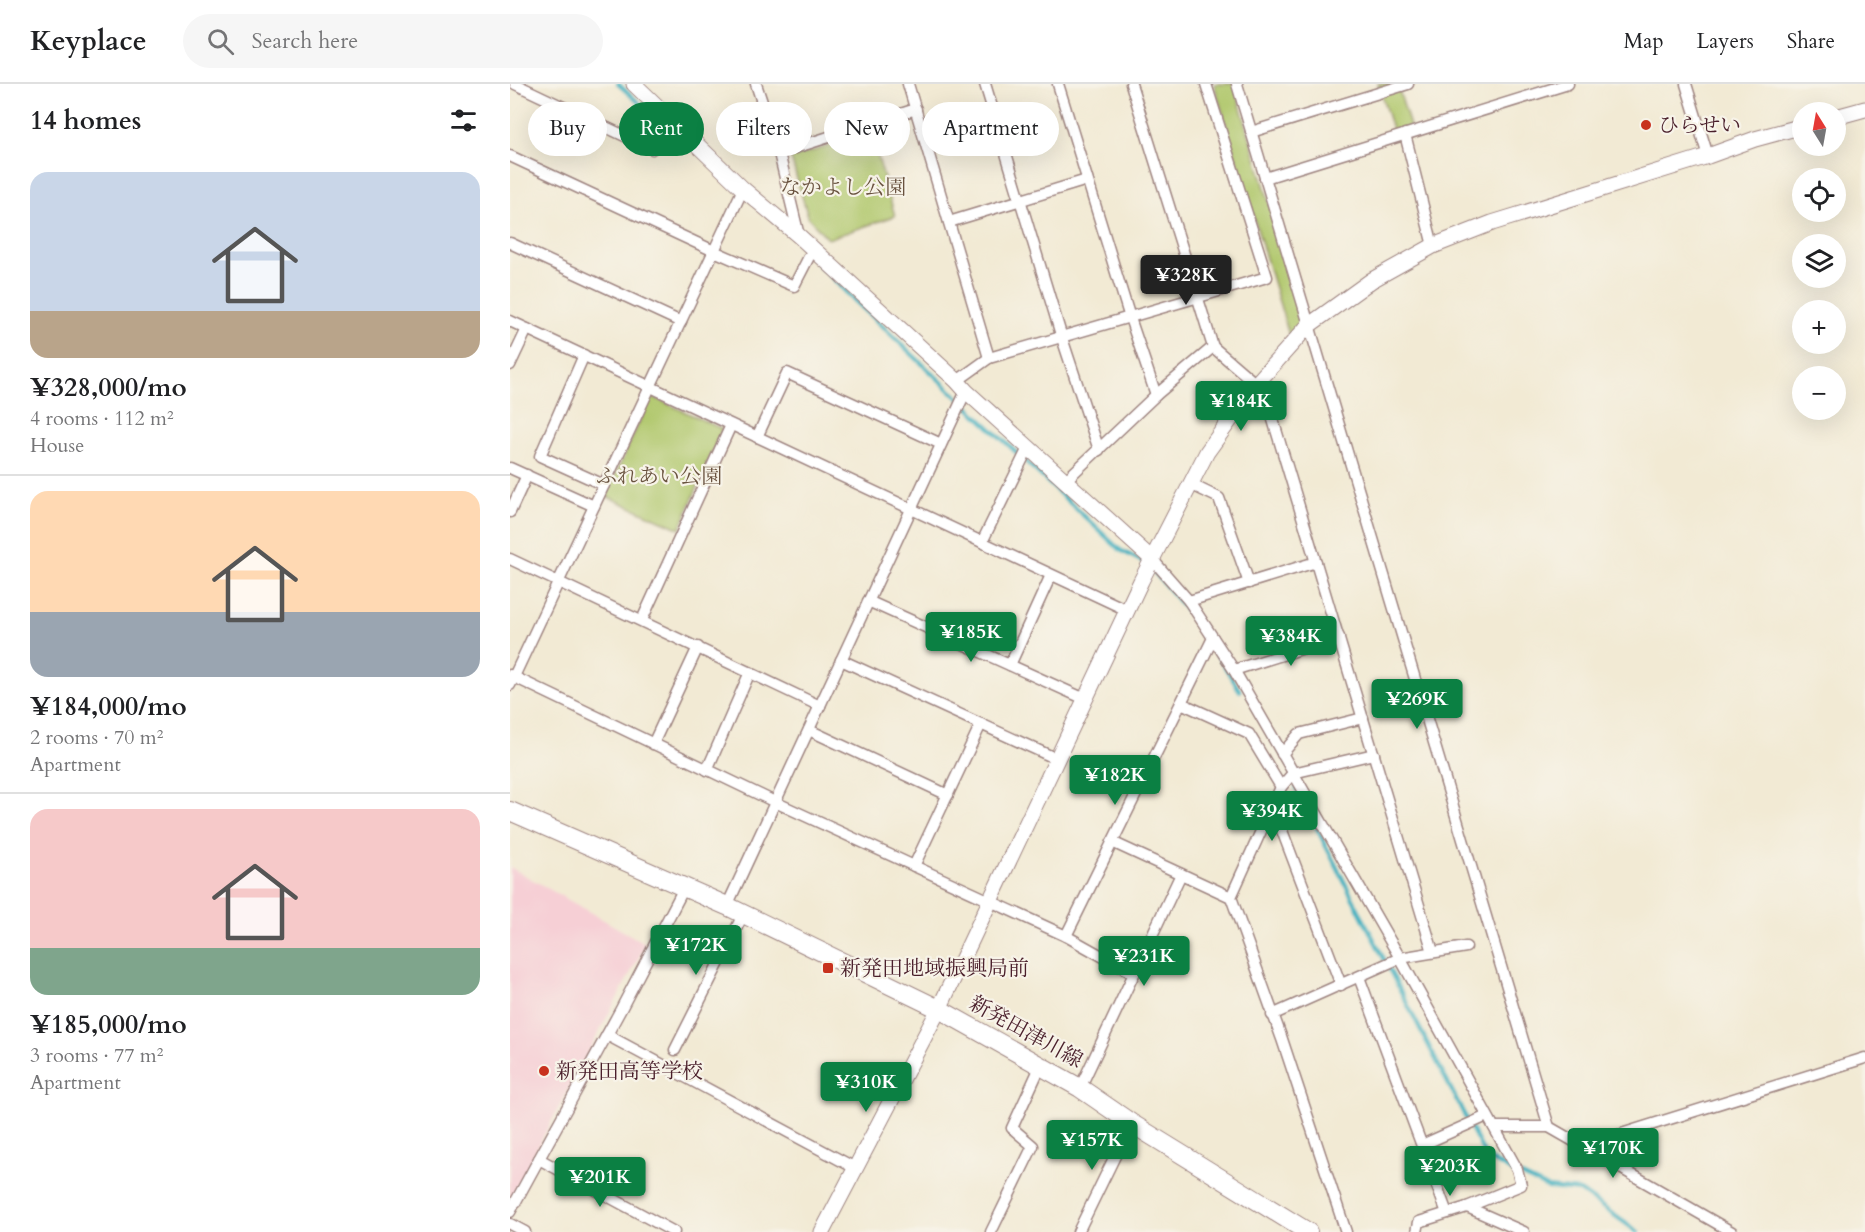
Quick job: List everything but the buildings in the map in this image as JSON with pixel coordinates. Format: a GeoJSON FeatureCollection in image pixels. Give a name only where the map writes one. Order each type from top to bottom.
{"type":"FeatureCollection","features":[{"type":"Feature","properties":{"kind":"main road","name":"新発田津川線"},"geometry":{"type":"LineString","coordinates":[[510,810],[727,906],[939,1009],[1080,1088],[1131,1123],[1308,1232]]}},
{"type":"Feature","properties":{"kind":"street"},"geometry":{"type":"LineString","coordinates":[[515,84],[619,133]]}},
{"type":"Feature","properties":{"kind":"street"},"geometry":{"type":"LineString","coordinates":[[634,84],[653,102]]}},
{"type":"Feature","properties":{"kind":"street"},"geometry":{"type":"LineString","coordinates":[[756,84],[762,102]]}},
{"type":"Feature","properties":{"kind":"street"},"geometry":{"type":"LineString","coordinates":[[908,84],[989,358]]}},
{"type":"Feature","properties":{"kind":"street"},"geometry":{"type":"LineString","coordinates":[[985,84],[1062,338],[1099,450]]}},
{"type":"Feature","properties":{"kind":"street"},"geometry":{"type":"LineString","coordinates":[[1058,84],[1156,395]]}},
{"type":"Feature","properties":{"kind":"street"},"geometry":{"type":"LineString","coordinates":[[1131,84],[1213,347],[1256,384],[1268,402],[1433,952]]}},
{"type":"Feature","properties":{"kind":"street"},"geometry":{"type":"LineString","coordinates":[[727,906],[942,444],[962,386],[989,358],[1267,277],[1206,84]]}},
{"type":"Feature","properties":{"kind":"street"},"geometry":{"type":"LineString","coordinates":[[1237,84],[1549,1127]]}},
{"type":"Feature","properties":{"kind":"street"},"geometry":{"type":"LineString","coordinates":[[1251,132],[1408,84]]}},
{"type":"Feature","properties":{"kind":"street"},"geometry":{"type":"LineString","coordinates":[[1265,177],[1406,134],[1543,88],[1568,84]]}},
{"type":"Feature","properties":{"kind":"street"},"geometry":{"type":"LineString","coordinates":[[1686,84],[1708,156]]}},
{"type":"Feature","properties":{"kind":"street"},"geometry":{"type":"LineString","coordinates":[[812,142],[916,109]]}},
{"type":"Feature","properties":{"kind":"street"},"geometry":{"type":"LineString","coordinates":[[1846,114],[1865,109]]}},
{"type":"Feature","properties":{"kind":"street"},"geometry":{"type":"LineString","coordinates":[[822,1232],[939,1009],[1127,610],[1190,484],[1207,452],[1256,384],[1308,326],[1372,280],[1433,246],[1492,223],[1792,129]]}},
{"type":"Feature","properties":{"kind":"street"},"geometry":{"type":"LineString","coordinates":[[1406,134],[1433,246]]}},
{"type":"Feature","properties":{"kind":"street"},"geometry":{"type":"LineString","coordinates":[[704,151],[1153,560],[1189,601],[1234,670],[1400,958],[1517,1169],[1521,1185],[1467,1207],[1419,1222],[1417,1232]]}},
{"type":"Feature","properties":{"kind":"street"},"geometry":{"type":"LineString","coordinates":[[510,156],[794,286],[813,249]]}},
{"type":"Feature","properties":{"kind":"street"},"geometry":{"type":"LineString","coordinates":[[780,156],[799,236]]}},
{"type":"Feature","properties":{"kind":"street"},"geometry":{"type":"LineString","coordinates":[[949,222],[1087,180]]}},
{"type":"Feature","properties":{"kind":"street"},"geometry":{"type":"LineString","coordinates":[[743,189],[511,679],[1066,936],[1134,974]]}},
{"type":"Feature","properties":{"kind":"street"},"geometry":{"type":"LineString","coordinates":[[510,243],[681,322]]}},
{"type":"Feature","properties":{"kind":"street"},"geometry":{"type":"LineString","coordinates":[[510,321],[1127,610]]}},
{"type":"Feature","properties":{"kind":"street"},"geometry":{"type":"LineString","coordinates":[[510,365],[527,329]]}},
{"type":"Feature","properties":{"kind":"street"},"geometry":{"type":"LineString","coordinates":[[1066,480],[1156,395],[1213,347]]}},
{"type":"Feature","properties":{"kind":"street"},"geometry":{"type":"LineString","coordinates":[[584,356],[540,456],[604,484]]}},
{"type":"Feature","properties":{"kind":"street"},"geometry":{"type":"LineString","coordinates":[[758,437],[787,373],[942,444]]}},
{"type":"Feature","properties":{"kind":"street"},"geometry":{"type":"LineString","coordinates":[[642,620],[731,424]]}},
{"type":"Feature","properties":{"kind":"street"},"geometry":{"type":"LineString","coordinates":[[982,542],[1029,446]]}},
{"type":"Feature","properties":{"kind":"street"},"geometry":{"type":"LineString","coordinates":[[510,468],[594,506]]}},
{"type":"Feature","properties":{"kind":"street"},"geometry":{"type":"LineString","coordinates":[[510,512],[526,475]]}},
{"type":"Feature","properties":{"kind":"street"},"geometry":{"type":"LineString","coordinates":[[1190,484],[1219,498],[1250,583]]}},
{"type":"Feature","properties":{"kind":"street"},"geometry":{"type":"LineString","coordinates":[[510,559],[559,580],[820,706]]}},
{"type":"Feature","properties":{"kind":"street"},"geometry":{"type":"LineString","coordinates":[[1189,601],[1316,562]]}},
{"type":"Feature","properties":{"kind":"street"},"geometry":{"type":"LineString","coordinates":[[1010,665],[1052,575]]}},
{"type":"Feature","properties":{"kind":"street"},"geometry":{"type":"LineString","coordinates":[[868,601],[1085,699]]}},
{"type":"Feature","properties":{"kind":"street"},"geometry":{"type":"LineString","coordinates":[[1234,670],[1339,637]]}},
{"type":"Feature","properties":{"kind":"street"},"geometry":{"type":"LineString","coordinates":[[1066,936],[1213,638]]}},
{"type":"Feature","properties":{"kind":"street"},"geometry":{"type":"LineString","coordinates":[[653,744],[698,647]]}},
{"type":"Feature","properties":{"kind":"street"},"geometry":{"type":"LineString","coordinates":[[841,660],[1057,759]]}},
{"type":"Feature","properties":{"kind":"street"},"geometry":{"type":"LineString","coordinates":[[708,770],[750,672]]}},
{"type":"Feature","properties":{"kind":"street"},"geometry":{"type":"LineString","coordinates":[[1181,703],[1249,734],[1281,787]]}},
{"type":"Feature","properties":{"kind":"street"},"geometry":{"type":"LineString","coordinates":[[1282,754],[1299,734],[1363,718]]}},
{"type":"Feature","properties":{"kind":"street"},"geometry":{"type":"LineString","coordinates":[[914,866],[981,724]]}},
{"type":"Feature","properties":{"kind":"street"},"geometry":{"type":"LineString","coordinates":[[809,730],[948,795]]}},
{"type":"Feature","properties":{"kind":"street"},"geometry":{"type":"LineString","coordinates":[[1346,1232],[1232,897],[1281,787],[1293,773],[1374,754]]}},
{"type":"Feature","properties":{"kind":"street"},"geometry":{"type":"LineString","coordinates":[[1274,807],[1341,985]]}},
{"type":"Feature","properties":{"kind":"street"},"geometry":{"type":"LineString","coordinates":[[1112,842],[1232,897]]}},
{"type":"Feature","properties":{"kind":"street"},"geometry":{"type":"LineString","coordinates":[[1080,1088],[1181,874]]}},
{"type":"Feature","properties":{"kind":"street"},"geometry":{"type":"LineString","coordinates":[[510,1212],[684,888]]}},
{"type":"Feature","properties":{"kind":"street"},"geometry":{"type":"LineString","coordinates":[[675,1050],[743,915]]}},
{"type":"Feature","properties":{"kind":"street"},"geometry":{"type":"LineString","coordinates":[[1272,1015],[1400,958],[1466,947]]}},
{"type":"Feature","properties":{"kind":"street"},"geometry":{"type":"LineString","coordinates":[[1359,977],[1447,1213]]}},
{"type":"Feature","properties":{"kind":"street"},"geometry":{"type":"LineString","coordinates":[[607,1035],[855,1168]]}},
{"type":"Feature","properties":{"kind":"street"},"geometry":{"type":"LineString","coordinates":[[1583,1146],[1865,1058]]}},
{"type":"Feature","properties":{"kind":"street"},"geometry":{"type":"LineString","coordinates":[[991,1232],[1033,1146],[1012,1128],[1041,1065]]}},
{"type":"Feature","properties":{"kind":"street"},"geometry":{"type":"LineString","coordinates":[[1422,1145],[1487,1116]]}},
{"type":"Feature","properties":{"kind":"street"},"geometry":{"type":"LineString","coordinates":[[1078,1232],[1131,1123]]}},
{"type":"Feature","properties":{"kind":"street"},"geometry":{"type":"LineString","coordinates":[[1494,1127],[1549,1127],[1732,1232]]}},
{"type":"Feature","properties":{"kind":"street"},"geometry":{"type":"LineString","coordinates":[[539,1159],[674,1232]]}},
{"type":"Feature","properties":{"kind":"street"},"geometry":{"type":"LineString","coordinates":[[1467,1207],[1524,1232]]}},
{"type":"Feature","properties":{"kind":"street"},"geometry":{"type":"LineString","coordinates":[[510,1224],[525,1232]]}},
{"type":"Feature","properties":{"kind":"shaded area","name":"新発田高等学校"},"geometry":{"type":"Polygon","coordinates":[[[510,867],[646,944],[510,1199],[510,867]]]}},
{"type":"Feature","properties":{"kind":"green space"},"geometry":{"type":"Polygon","coordinates":[[[1214,84],[1234,84],[1306,326],[1291,342],[1214,84]]]}},
{"type":"Feature","properties":{"kind":"green space"},"geometry":{"type":"Polygon","coordinates":[[[1378,84],[1397,84],[1410,126],[1393,132],[1378,84]]]}},
{"type":"Feature","properties":{"kind":"green space","name":"なかよし公園"},"geometry":{"type":"Polygon","coordinates":[[[824,148],[824,156],[878,156],[895,216],[828,239],[808,217],[791,158],[812,156],[812,151],[824,148]]]}},
{"type":"Feature","properties":{"kind":"green space","name":"ふれあい公園"},"geometry":{"type":"Polygon","coordinates":[[[651,396],[722,429],[680,529],[606,496],[651,396]]]}},
{"type":"Feature","properties":{"kind":"waterway"},"geometry":{"type":"LineString","coordinates":[[618,84],[638,102]]}},
{"type":"Feature","properties":{"kind":"waterway"},"geometry":{"type":"LineString","coordinates":[[818,263],[850,296],[1120,550],[1145,563]]}},
{"type":"Feature","properties":{"kind":"waterway"},"geometry":{"type":"LineString","coordinates":[[1151,568],[1198,624],[1240,691]]}},
{"type":"Feature","properties":{"kind":"waterway"},"geometry":{"type":"LineString","coordinates":[[1296,788],[1486,1157],[1515,1173]]}},
{"type":"Feature","properties":{"kind":"waterway"},"geometry":{"type":"LineString","coordinates":[[1522,1176],[1548,1188],[1580,1191],[1638,1232]]}},
{"type":"Feature","properties":{"kind":"place","name":"ひらせい"},"geometry":{"type":"Point","coordinates":[1646,125]}},
{"type":"Feature","properties":{"kind":"place","name":"新発田地域振興局前"},"geometry":{"type":"Point","coordinates":[828,968]}},
{"type":"Feature","properties":{"kind":"place","name":"新発田高等学校"},"geometry":{"type":"Point","coordinates":[544,1071]}}]}
